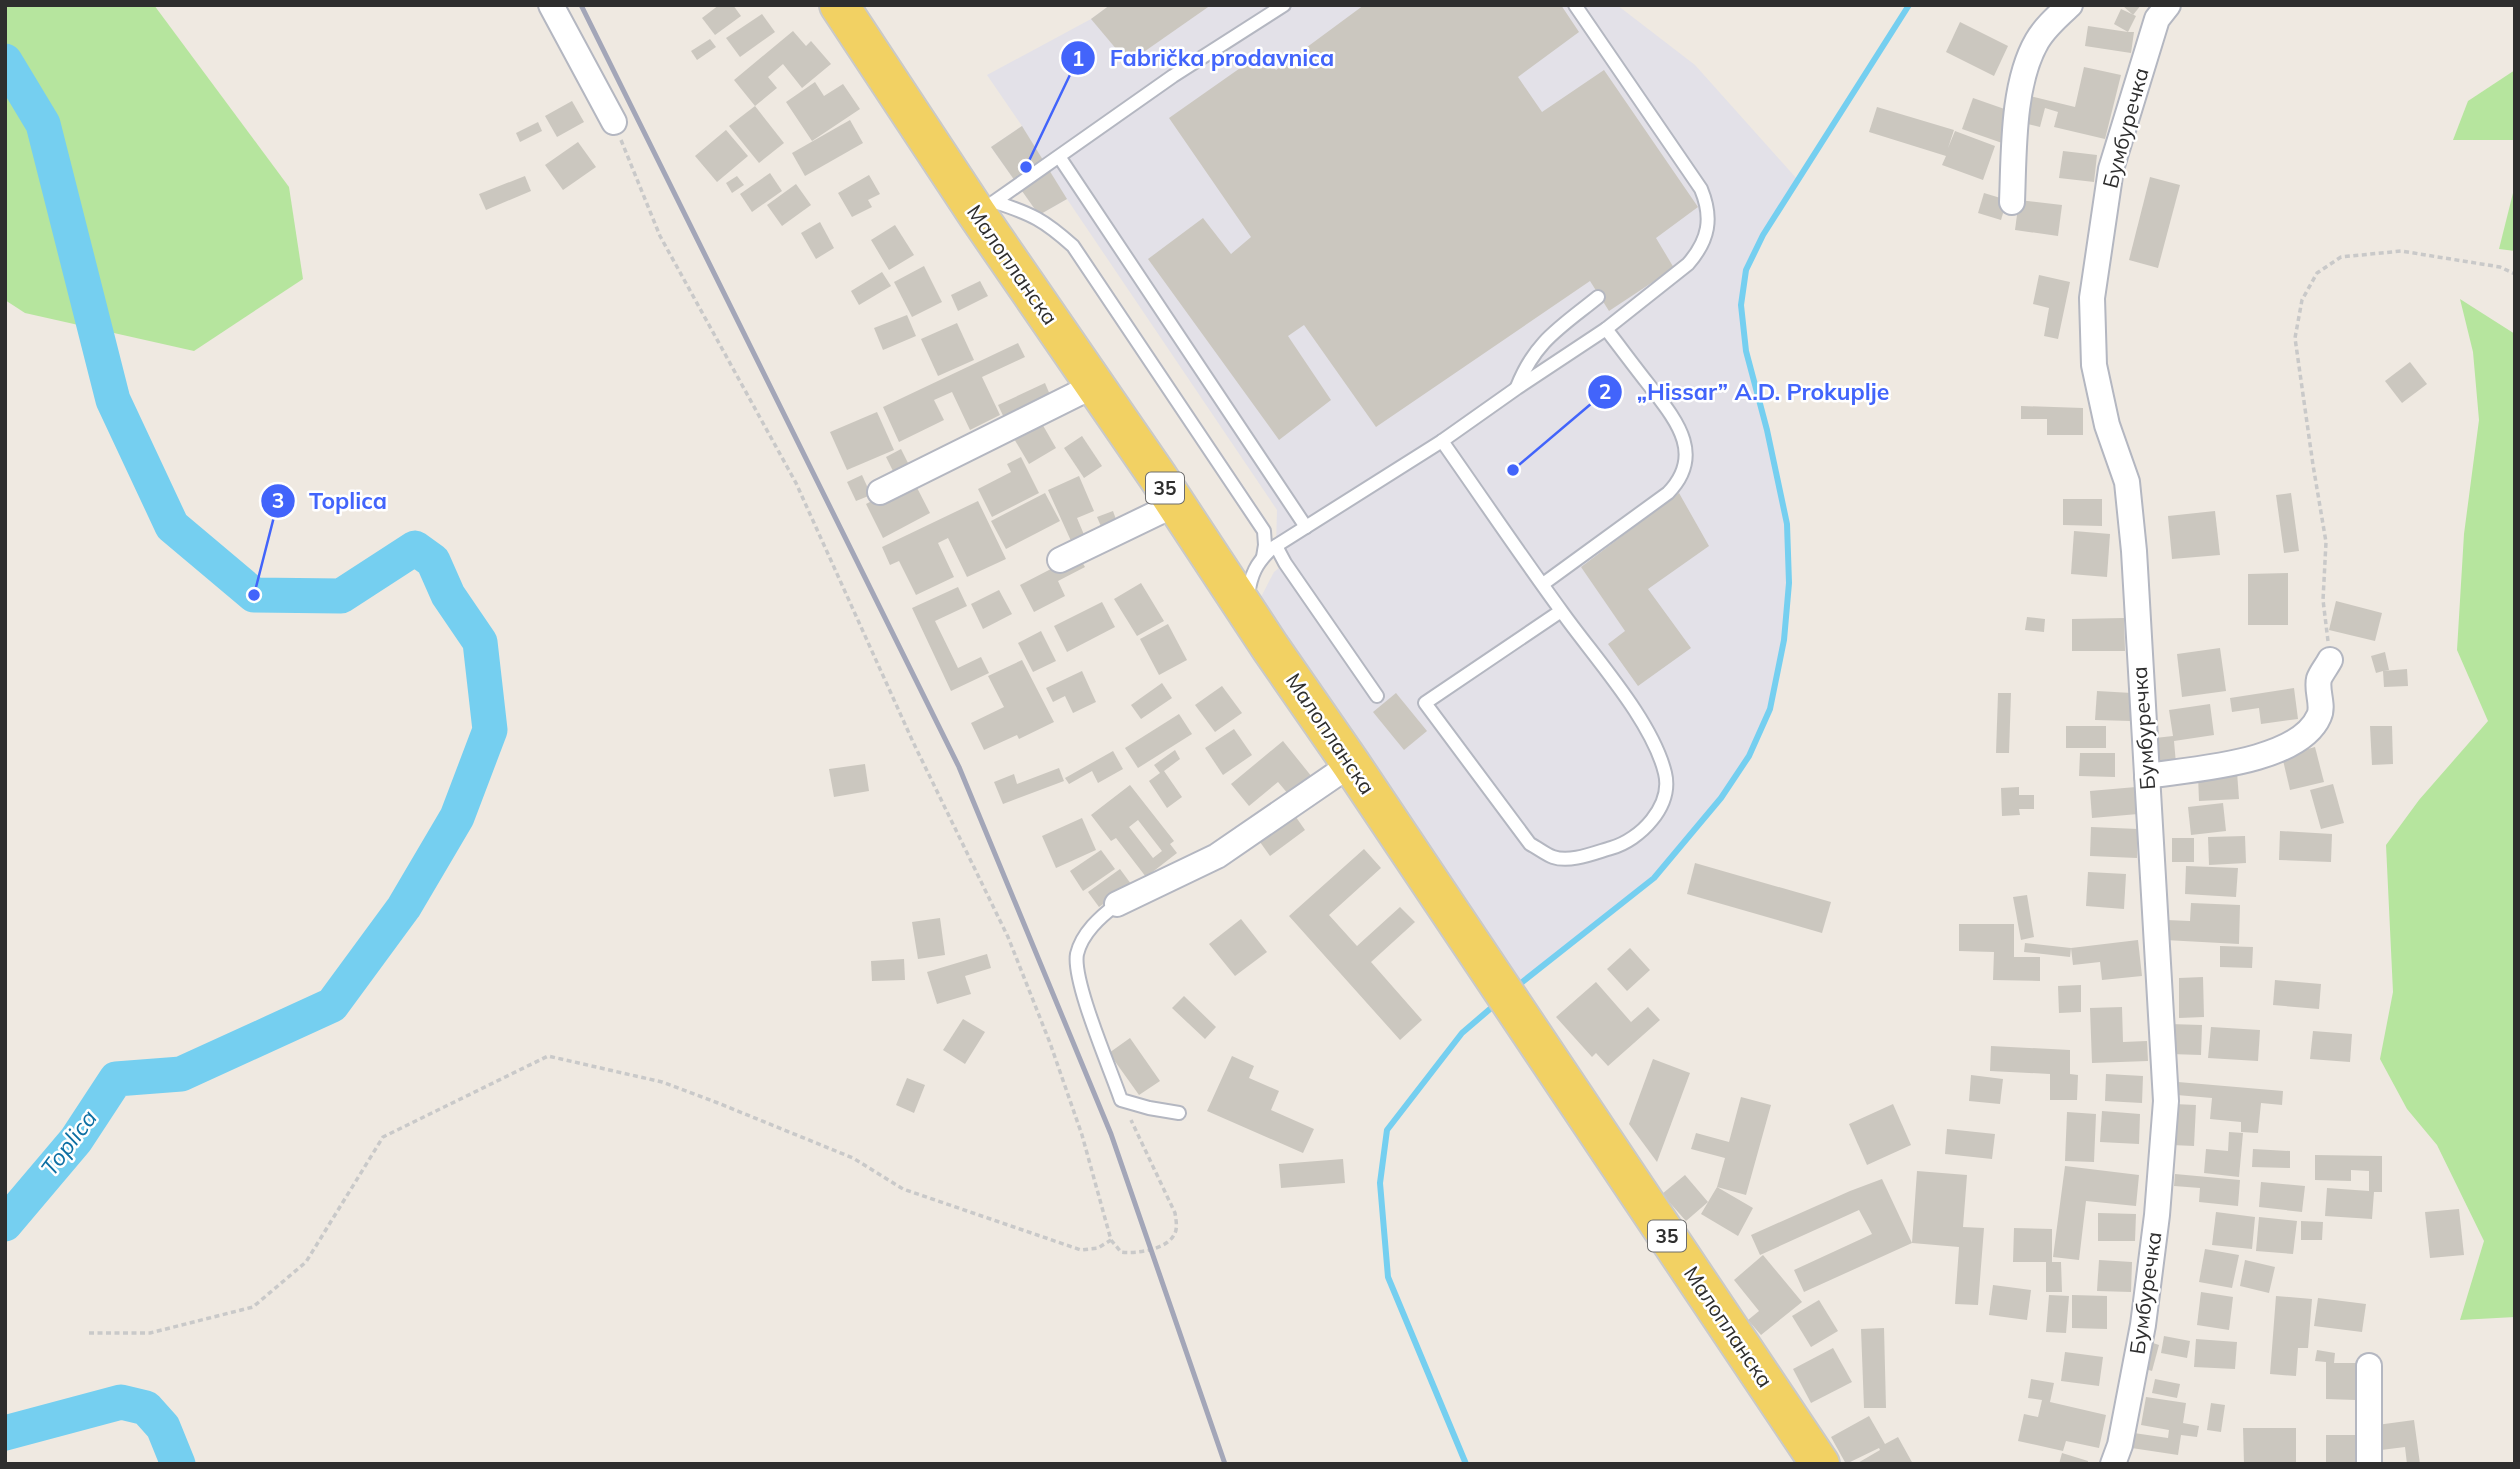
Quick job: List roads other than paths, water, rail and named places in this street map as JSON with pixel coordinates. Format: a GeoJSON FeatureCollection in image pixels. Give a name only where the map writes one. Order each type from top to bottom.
{"type":"FeatureCollection","features":[{"type":"Feature","properties":{"kind":"main road","name":"Малопланска"},"geometry":{"type":"LineString","coordinates":[[839,5],[986,208],[1095,385],[1821,1464]]}},
{"type":"Feature","properties":{"kind":"street"},"geometry":{"type":"LineString","coordinates":[[551,5],[614,122]]}},
{"type":"Feature","properties":{"kind":"street"},"geometry":{"type":"LineString","coordinates":[[2012,202],[2015,126],[2029,57],[2044,31],[2070,5]]}},
{"type":"Feature","properties":{"kind":"street","name":"Бумбуречка"},"geometry":{"type":"LineString","coordinates":[[2113,1464],[2120,1445],[2143,1325],[2157,1215],[2166,1101],[2134,551],[2127,482],[2107,425],[2094,365],[2092,298],[2111,169],[2157,19],[2168,5]]}},
{"type":"Feature","properties":{"kind":"street"},"geometry":{"type":"LineString","coordinates":[[880,492],[1095,385]]}},
{"type":"Feature","properties":{"kind":"street"},"geometry":{"type":"LineString","coordinates":[[1060,561],[1176,504]]}},
{"type":"Feature","properties":{"kind":"street"},"geometry":{"type":"LineString","coordinates":[[2147,776],[2249,761],[2284,747],[2311,729],[2321,714],[2319,680],[2330,660]]}},
{"type":"Feature","properties":{"kind":"street"},"geometry":{"type":"LineString","coordinates":[[1117,904],[1217,856],[1352,764]]}},
{"type":"Feature","properties":{"kind":"street"},"geometry":{"type":"LineString","coordinates":[[2369,1366],[2369,1464]]}},
{"type":"Feature","properties":{"kind":"lane"},"geometry":{"type":"LineString","coordinates":[[986,208],[1172,76],[1284,5]]}},
{"type":"Feature","properties":{"kind":"lane"},"geometry":{"type":"LineString","coordinates":[[1247,612],[1250,578],[1257,563],[1276,546],[1442,442],[1606,329],[1688,264],[1698,253],[1707,229],[1708,206],[1701,189],[1575,5]]}},
{"type":"Feature","properties":{"kind":"lane"},"geometry":{"type":"LineString","coordinates":[[1060,158],[1306,527]]}},
{"type":"Feature","properties":{"kind":"lane"},"geometry":{"type":"LineString","coordinates":[[986,208],[1025,212],[1047,223],[1073,246],[1264,531],[1263,557]]}},
{"type":"Feature","properties":{"kind":"lane"},"geometry":{"type":"LineString","coordinates":[[1517,388],[1526,364],[1540,344],[1598,297]]}},
{"type":"Feature","properties":{"kind":"lane"},"geometry":{"type":"LineString","coordinates":[[1543,584],[1668,493],[1680,481],[1686,463],[1685,442],[1676,419],[1606,329]]}},
{"type":"Feature","properties":{"kind":"lane"},"geometry":{"type":"LineString","coordinates":[[1442,442],[1561,611],[1630,703],[1654,745],[1666,775],[1663,804],[1649,825],[1615,847],[1576,858],[1556,858],[1530,844],[1425,703],[1561,611]]}},
{"type":"Feature","properties":{"kind":"lane"},"geometry":{"type":"LineString","coordinates":[[1276,546],[1377,696]]}},
{"type":"Feature","properties":{"kind":"lane"},"geometry":{"type":"LineString","coordinates":[[1117,904],[1100,917],[1086,935],[1078,951],[1077,977],[1121,1100],[1179,1113]]}},
{"type":"Feature","properties":{"kind":"waterway"},"geometry":{"type":"LineString","coordinates":[[1516,987],[1654,878],[1721,798],[1749,756],[1770,709],[1784,640],[1789,583],[1787,524],[1767,430],[1746,351],[1741,305],[1746,270],[1763,235],[1909,5]]}},
{"type":"Feature","properties":{"kind":"waterway","name":"Toplica"},"geometry":{"type":"LineString","coordinates":[[5,61],[43,124],[113,400],[172,526],[254,595],[341,596],[415,548],[433,561],[448,595],[480,642],[490,730],[457,817],[404,907],[332,1005],[181,1074],[116,1079],[76,1140],[5,1224]]}},
{"type":"Feature","properties":{"kind":"waterway"},"geometry":{"type":"LineString","coordinates":[[1466,1464],[1388,1277],[1380,1183],[1387,1130],[1462,1033],[1497,1003]]}},
{"type":"Feature","properties":{"kind":"waterway","name":"Toplica"},"geometry":{"type":"LineString","coordinates":[[5,1433],[121,1402],[146,1408],[163,1427],[178,1464]]}},
{"type":"Feature","properties":{"kind":"railway"},"geometry":{"type":"LineString","coordinates":[[581,5],[959,767],[1111,1134],[1225,1464]]}},
{"type":"Feature","properties":{"kind":"place","name":"Fabrička prodavnica"},"geometry":{"type":"Point","coordinates":[1026,167]}},
{"type":"Feature","properties":{"kind":"place","name":"„Hissar” A.D. Prokuplje"},"geometry":{"type":"Point","coordinates":[1513,470]}},
{"type":"Feature","properties":{"kind":"place","name":"Toplica"},"geometry":{"type":"Point","coordinates":[254,595]}}]}
